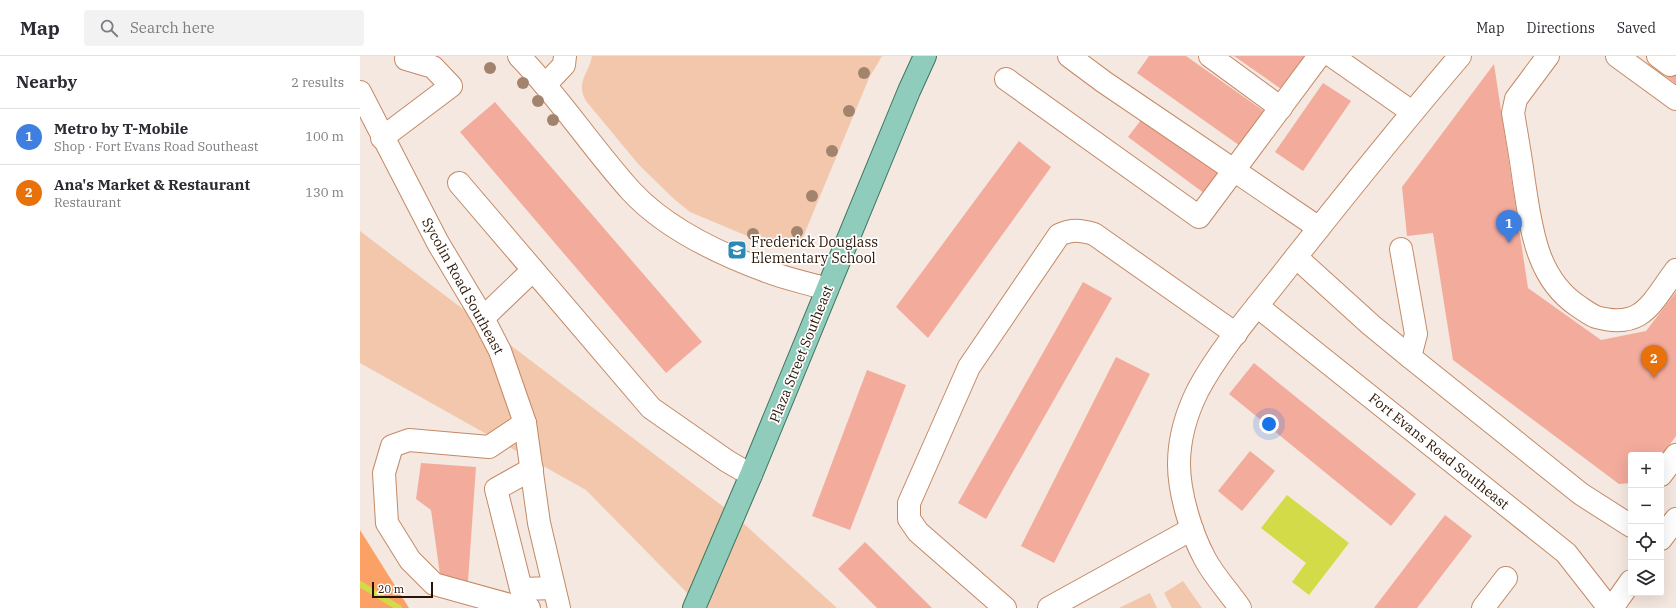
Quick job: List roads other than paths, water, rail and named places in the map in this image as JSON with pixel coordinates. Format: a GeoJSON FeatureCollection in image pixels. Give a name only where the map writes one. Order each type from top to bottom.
{"type":"FeatureCollection","features":[{"type":"Feature","properties":{"kind":"main road","name":"Plaza Street Southeast"},"geometry":{"type":"LineString","coordinates":[[694,608],[751,475],[909,91],[926,56]]}},
{"type":"Feature","properties":{"kind":"street"},"geometry":{"type":"LineString","coordinates":[[519,56],[545,85],[632,192],[660,217],[722,252],[767,272],[827,289]]}},
{"type":"Feature","properties":{"kind":"street"},"geometry":{"type":"LineString","coordinates":[[545,85],[564,65],[565,56]]}},
{"type":"Feature","properties":{"kind":"street"},"geometry":{"type":"LineString","coordinates":[[1069,56],[1104,82],[1319,228]]}},
{"type":"Feature","properties":{"kind":"street"},"geometry":{"type":"LineString","coordinates":[[1210,56],[1281,108]]}},
{"type":"Feature","properties":{"kind":"street"},"geometry":{"type":"LineString","coordinates":[[1006,79],[1199,217],[1319,56]]}},
{"type":"Feature","properties":{"kind":"street"},"geometry":{"type":"LineString","coordinates":[[1332,56],[1412,112]]}},
{"type":"Feature","properties":{"kind":"street"},"geometry":{"type":"LineString","coordinates":[[1240,608],[1206,560],[1192,529],[1184,498],[1179,465],[1182,435],[1189,411],[1198,390],[1257,306],[1412,112],[1460,56]]}},
{"type":"Feature","properties":{"kind":"street"},"geometry":{"type":"LineString","coordinates":[[1548,56],[1516,99],[1513,113],[1533,238],[1540,258],[1552,279],[1568,300],[1589,314],[1610,321],[1627,321],[1644,312],[1676,270]]}},
{"type":"Feature","properties":{"kind":"street"},"geometry":{"type":"LineString","coordinates":[[1617,56],[1676,99]]}},
{"type":"Feature","properties":{"kind":"street"},"geometry":{"type":"LineString","coordinates":[[382,138],[451,86],[433,67],[406,59]]}},
{"type":"Feature","properties":{"kind":"street","name":"Sycolin Road Southeast"},"geometry":{"type":"LineString","coordinates":[[360,92],[382,138],[438,243],[483,318],[500,351],[525,423],[539,524],[552,600]]}},
{"type":"Feature","properties":{"kind":"street"},"geometry":{"type":"LineString","coordinates":[[459,183],[651,408],[727,461],[751,475]]}},
{"type":"Feature","properties":{"kind":"street"},"geometry":{"type":"LineString","coordinates":[[1005,608],[918,532],[908,519],[909,503],[969,367],[1059,235],[1070,230],[1080,230],[1094,234],[1236,334]]}},
{"type":"Feature","properties":{"kind":"street"},"geometry":{"type":"LineString","coordinates":[[1401,249],[1416,334],[1410,357]]}},
{"type":"Feature","properties":{"kind":"street"},"geometry":{"type":"LineString","coordinates":[[1296,257],[1371,325],[1581,494],[1628,521]]}},
{"type":"Feature","properties":{"kind":"street"},"geometry":{"type":"LineString","coordinates":[[483,318],[533,270]]}},
{"type":"Feature","properties":{"kind":"street","name":"Fort Evans Road Southeast"},"geometry":{"type":"LineString","coordinates":[[1257,306],[1566,554],[1609,608]]}},
{"type":"Feature","properties":{"kind":"street"},"geometry":{"type":"LineString","coordinates":[[525,423],[489,446],[409,440],[392,446],[384,473],[387,523],[410,560],[434,584],[517,607],[529,608]]}},
{"type":"Feature","properties":{"kind":"street"},"geometry":{"type":"LineString","coordinates":[[1664,471],[1676,455]]}},
{"type":"Feature","properties":{"kind":"street"},"geometry":{"type":"LineString","coordinates":[[532,469],[496,489],[522,589],[552,600]]}},
{"type":"Feature","properties":{"kind":"street"},"geometry":{"type":"LineString","coordinates":[[1664,535],[1676,519]]}},
{"type":"Feature","properties":{"kind":"street"},"geometry":{"type":"LineString","coordinates":[[1049,608],[1192,529]]}},
{"type":"Feature","properties":{"kind":"street"},"geometry":{"type":"LineString","coordinates":[[1664,540],[1676,544]]}},
{"type":"Feature","properties":{"kind":"street"},"geometry":{"type":"LineString","coordinates":[[1482,608],[1506,578]]}},
{"type":"Feature","properties":{"kind":"street"},"geometry":{"type":"LineString","coordinates":[[1612,608],[1628,585]]}},
{"type":"Feature","properties":{"kind":"waterway"},"geometry":{"type":"LineString","coordinates":[[360,584],[399,608]]}},
{"type":"Feature","properties":{"kind":"place","name":"Metro by T-Mobile"},"geometry":{"type":"Point","coordinates":[1509,243]}},
{"type":"Feature","properties":{"kind":"place","name":"Frederick Douglass Elementary School"},"geometry":{"type":"Point","coordinates":[737,250]}},
{"type":"Feature","properties":{"kind":"place","name":"Ana's Market & Restaurant"},"geometry":{"type":"Point","coordinates":[1654,378]}}]}
